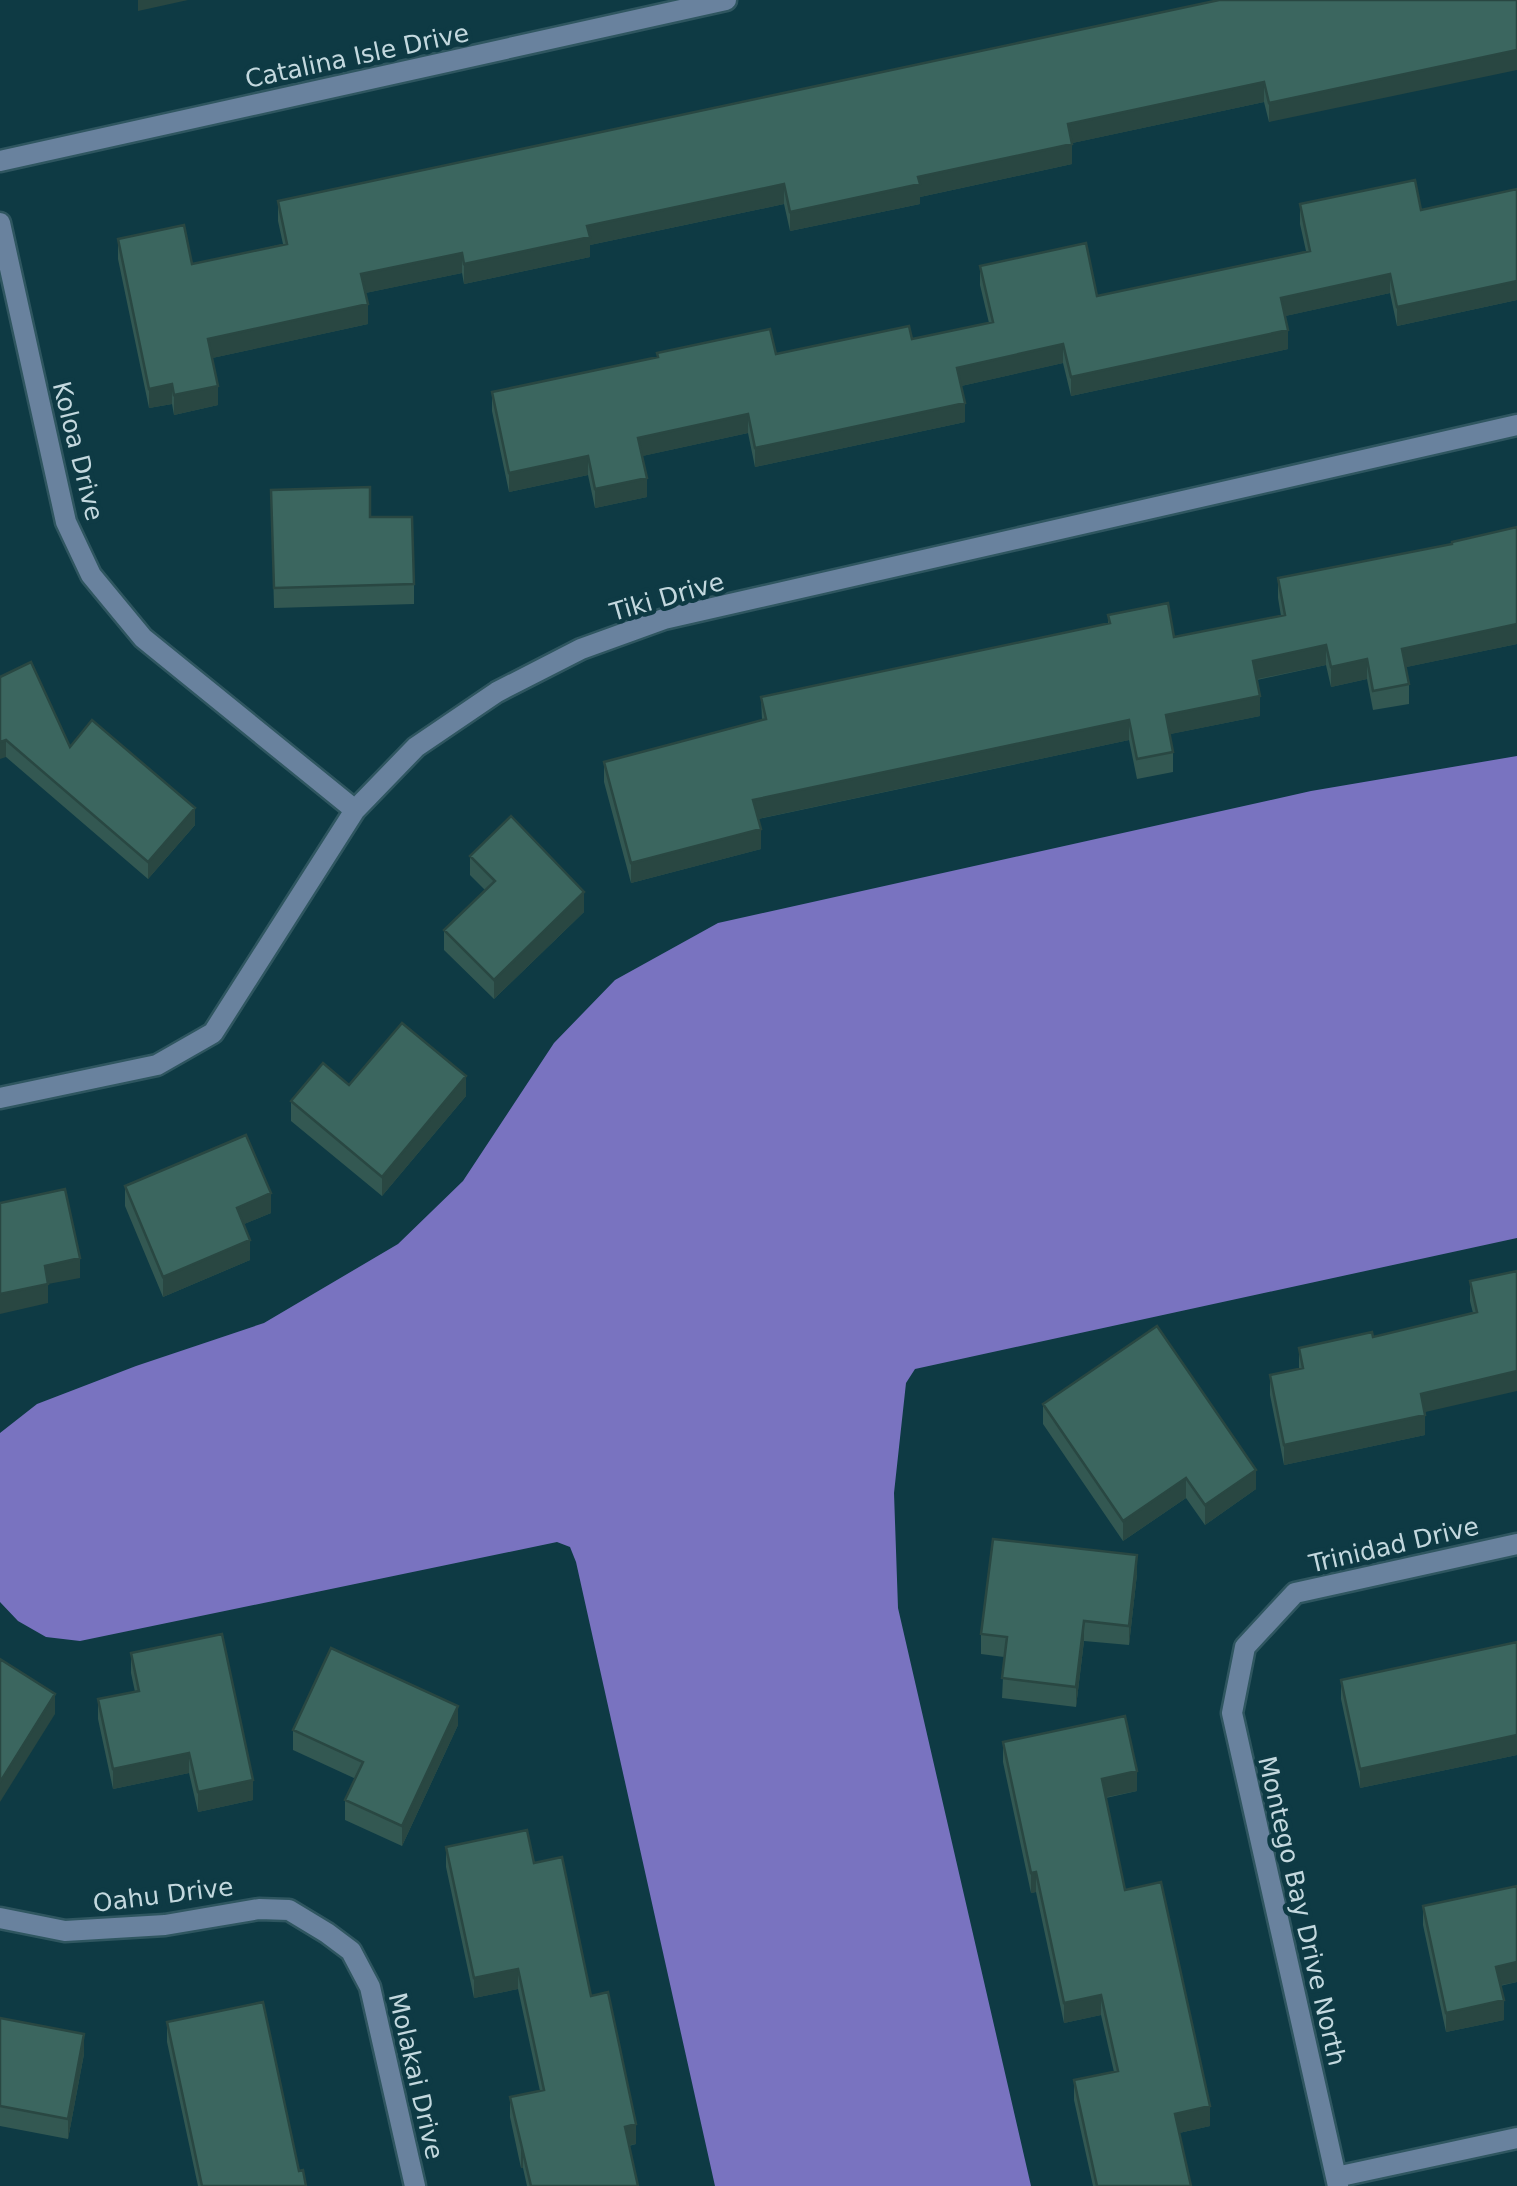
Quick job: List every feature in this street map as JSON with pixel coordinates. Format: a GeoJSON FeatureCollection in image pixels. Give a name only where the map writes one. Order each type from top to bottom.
{"type":"FeatureCollection","features":[{"type":"Feature","properties":{"kind":"street","name":"Catalina Isle Drive"},"geometry":{"type":"LineString","coordinates":[[0,161],[726,0]]}},
{"type":"Feature","properties":{"kind":"street","name":"Koloa Drive"},"geometry":{"type":"LineString","coordinates":[[0,223],[66,522],[91,575],[143,638],[356,810]]}},
{"type":"Feature","properties":{"kind":"street","name":"Tiki Drive"},"geometry":{"type":"LineString","coordinates":[[0,1098],[157,1066],[213,1033],[356,810],[416,747],[497,692],[582,649],[664,618],[1517,425]]}},
{"type":"Feature","properties":{"kind":"street","name":"Trinidad Drive"},"geometry":{"type":"LineString","coordinates":[[1245,1647],[1295,1593],[1517,1544]]}},
{"type":"Feature","properties":{"kind":"street","name":"Montego Bay Drive North"},"geometry":{"type":"LineString","coordinates":[[1245,1647],[1232,1713],[1337,2182]]}},
{"type":"Feature","properties":{"kind":"street","name":"Oahu Drive"},"geometry":{"type":"LineString","coordinates":[[0,1918],[65,1930],[165,1925],[259,1909],[289,1910],[327,1933]]}},
{"type":"Feature","properties":{"kind":"street","name":"Molakai Drive"},"geometry":{"type":"LineString","coordinates":[[327,1933],[351,1952],[370,1987],[415,2186]]}},
{"type":"Feature","properties":{"kind":"street"},"geometry":{"type":"LineString","coordinates":[[1337,2182],[1517,2138]]}},
{"type":"Feature","properties":{"kind":"shaded area"},"geometry":{"type":"Polygon","coordinates":[[[1517,756],[1517,1238],[915,1369],[906,1383],[894,1493],[898,1608],[1031,2186],[715,2186],[570,1547],[557,1542],[80,1641],[46,1637],[18,1621],[0,1602],[0,1433],[37,1404],[264,1323],[398,1244],[463,1181],[554,1043],[615,980],[718,923],[1311,791],[1517,756]]]}},
{"type":"Feature","properties":{"kind":"building"},"geometry":{"type":"Polygon","coordinates":[[[1219,0],[1517,0],[1517,50],[1269,103],[1264,82],[1068,124],[1072,144],[918,177],[920,184],[790,212],[784,184],[587,226],[590,237],[464,264],[462,253],[361,274],[368,304],[208,339],[218,386],[174,395],[172,384],[149,389],[118,239],[184,225],[192,264],[287,244],[278,201],[1219,0]]]}},
{"type":"Feature","properties":{"kind":"building"},"geometry":{"type":"Polygon","coordinates":[[[1415,180],[1421,210],[1517,189],[1517,281],[1397,307],[1390,274],[1281,298],[1288,330],[1071,377],[1063,344],[957,368],[965,403],[755,448],[748,414],[638,438],[647,478],[595,489],[588,456],[509,473],[492,392],[770,329],[776,354],[909,326],[912,339],[993,322],[980,266],[1086,243],[1097,296],[1310,251],[1300,204],[1415,180]]]}},
{"type":"Feature","properties":{"kind":"building"},"geometry":{"type":"Polygon","coordinates":[[[370,487],[370,517],[412,517],[414,584],[274,588],[271,490],[370,487]]]}},
{"type":"Feature","properties":{"kind":"building"},"geometry":{"type":"Polygon","coordinates":[[[1517,527],[1517,624],[1402,649],[1409,684],[1373,691],[1367,659],[1331,667],[1326,645],[1253,661],[1260,696],[1166,715],[1173,752],[1137,759],[1129,720],[753,800],[761,829],[631,863],[604,762],[766,719],[761,697],[1110,623],[1108,615],[1168,603],[1174,637],[1285,615],[1278,578],[1452,544],[1517,527]]]}},
{"type":"Feature","properties":{"kind":"building"},"geometry":{"type":"Polygon","coordinates":[[[31,662],[70,747],[92,720],[195,808],[148,862],[6,740],[0,742],[0,677],[31,662]]]}},
{"type":"Feature","properties":{"kind":"building"},"geometry":{"type":"Polygon","coordinates":[[[511,816],[584,892],[494,980],[444,930],[495,881],[470,856],[511,816]]]}},
{"type":"Feature","properties":{"kind":"building"},"geometry":{"type":"Polygon","coordinates":[[[402,1023],[466,1076],[382,1177],[291,1101],[323,1063],[349,1085],[402,1023]]]}},
{"type":"Feature","properties":{"kind":"building"},"geometry":{"type":"Polygon","coordinates":[[[246,1135],[271,1193],[237,1208],[250,1240],[163,1277],[125,1186],[246,1135]]]}},
{"type":"Feature","properties":{"kind":"building"},"geometry":{"type":"Polygon","coordinates":[[[65,1189],[80,1258],[45,1266],[48,1284],[0,1294],[0,1203],[65,1189]]]}},
{"type":"Feature","properties":{"kind":"building"},"geometry":{"type":"Polygon","coordinates":[[[1517,1271],[1517,1371],[1421,1394],[1425,1415],[1284,1445],[1270,1375],[1303,1368],[1299,1348],[1372,1332],[1373,1337],[1477,1312],[1470,1281],[1517,1271]]]}},
{"type":"Feature","properties":{"kind":"building"},"geometry":{"type":"Polygon","coordinates":[[[1157,1326],[1256,1470],[1205,1505],[1186,1478],[1123,1521],[1043,1404],[1157,1326]]]}},
{"type":"Feature","properties":{"kind":"building"},"geometry":{"type":"Polygon","coordinates":[[[993,1539],[1137,1555],[1129,1626],[1084,1621],[1076,1687],[1002,1678],[1007,1637],[981,1634],[993,1539]]]}},
{"type":"Feature","properties":{"kind":"building"},"geometry":{"type":"Polygon","coordinates":[[[222,1634],[253,1780],[198,1792],[189,1753],[113,1769],[98,1699],[139,1691],[131,1653],[222,1634]]]}},
{"type":"Feature","properties":{"kind":"building"},"geometry":{"type":"Polygon","coordinates":[[[1517,1642],[1517,1735],[1360,1769],[1341,1680],[1517,1642]]]}},
{"type":"Feature","properties":{"kind":"building"},"geometry":{"type":"Polygon","coordinates":[[[331,1648],[458,1706],[402,1826],[345,1800],[363,1762],[293,1730],[331,1648]]]}},
{"type":"Feature","properties":{"kind":"building"},"geometry":{"type":"Polygon","coordinates":[[[0,1659],[55,1694],[0,1782],[0,1659]]]}},
{"type":"Feature","properties":{"kind":"building"},"geometry":{"type":"Polygon","coordinates":[[[1125,1716],[1137,1771],[1102,1779],[1125,1890],[1161,1882],[1210,2106],[1175,2114],[1191,2186],[1097,2186],[1074,2080],[1118,2071],[1101,1995],[1064,2003],[1003,1742],[1125,1716]]]}},
{"type":"Feature","properties":{"kind":"building"},"geometry":{"type":"Polygon","coordinates":[[[527,1830],[534,1863],[562,1857],[591,1996],[608,1992],[636,2124],[625,2127],[638,2186],[531,2186],[510,2097],[544,2090],[518,1969],[474,1978],[446,1847],[527,1830]]]}},
{"type":"Feature","properties":{"kind":"building"},"geometry":{"type":"Polygon","coordinates":[[[1517,1886],[1517,1962],[1496,1967],[1504,2000],[1446,2013],[1423,1906],[1517,1886]]]}},
{"type":"Feature","properties":{"kind":"building"},"geometry":{"type":"Polygon","coordinates":[[[263,2002],[299,2171],[303,2170],[306,2186],[202,2186],[167,2022],[263,2002]]]}},
{"type":"Feature","properties":{"kind":"building"},"geometry":{"type":"Polygon","coordinates":[[[0,2018],[84,2034],[68,2119],[0,2106],[0,2018]]]}}]}
